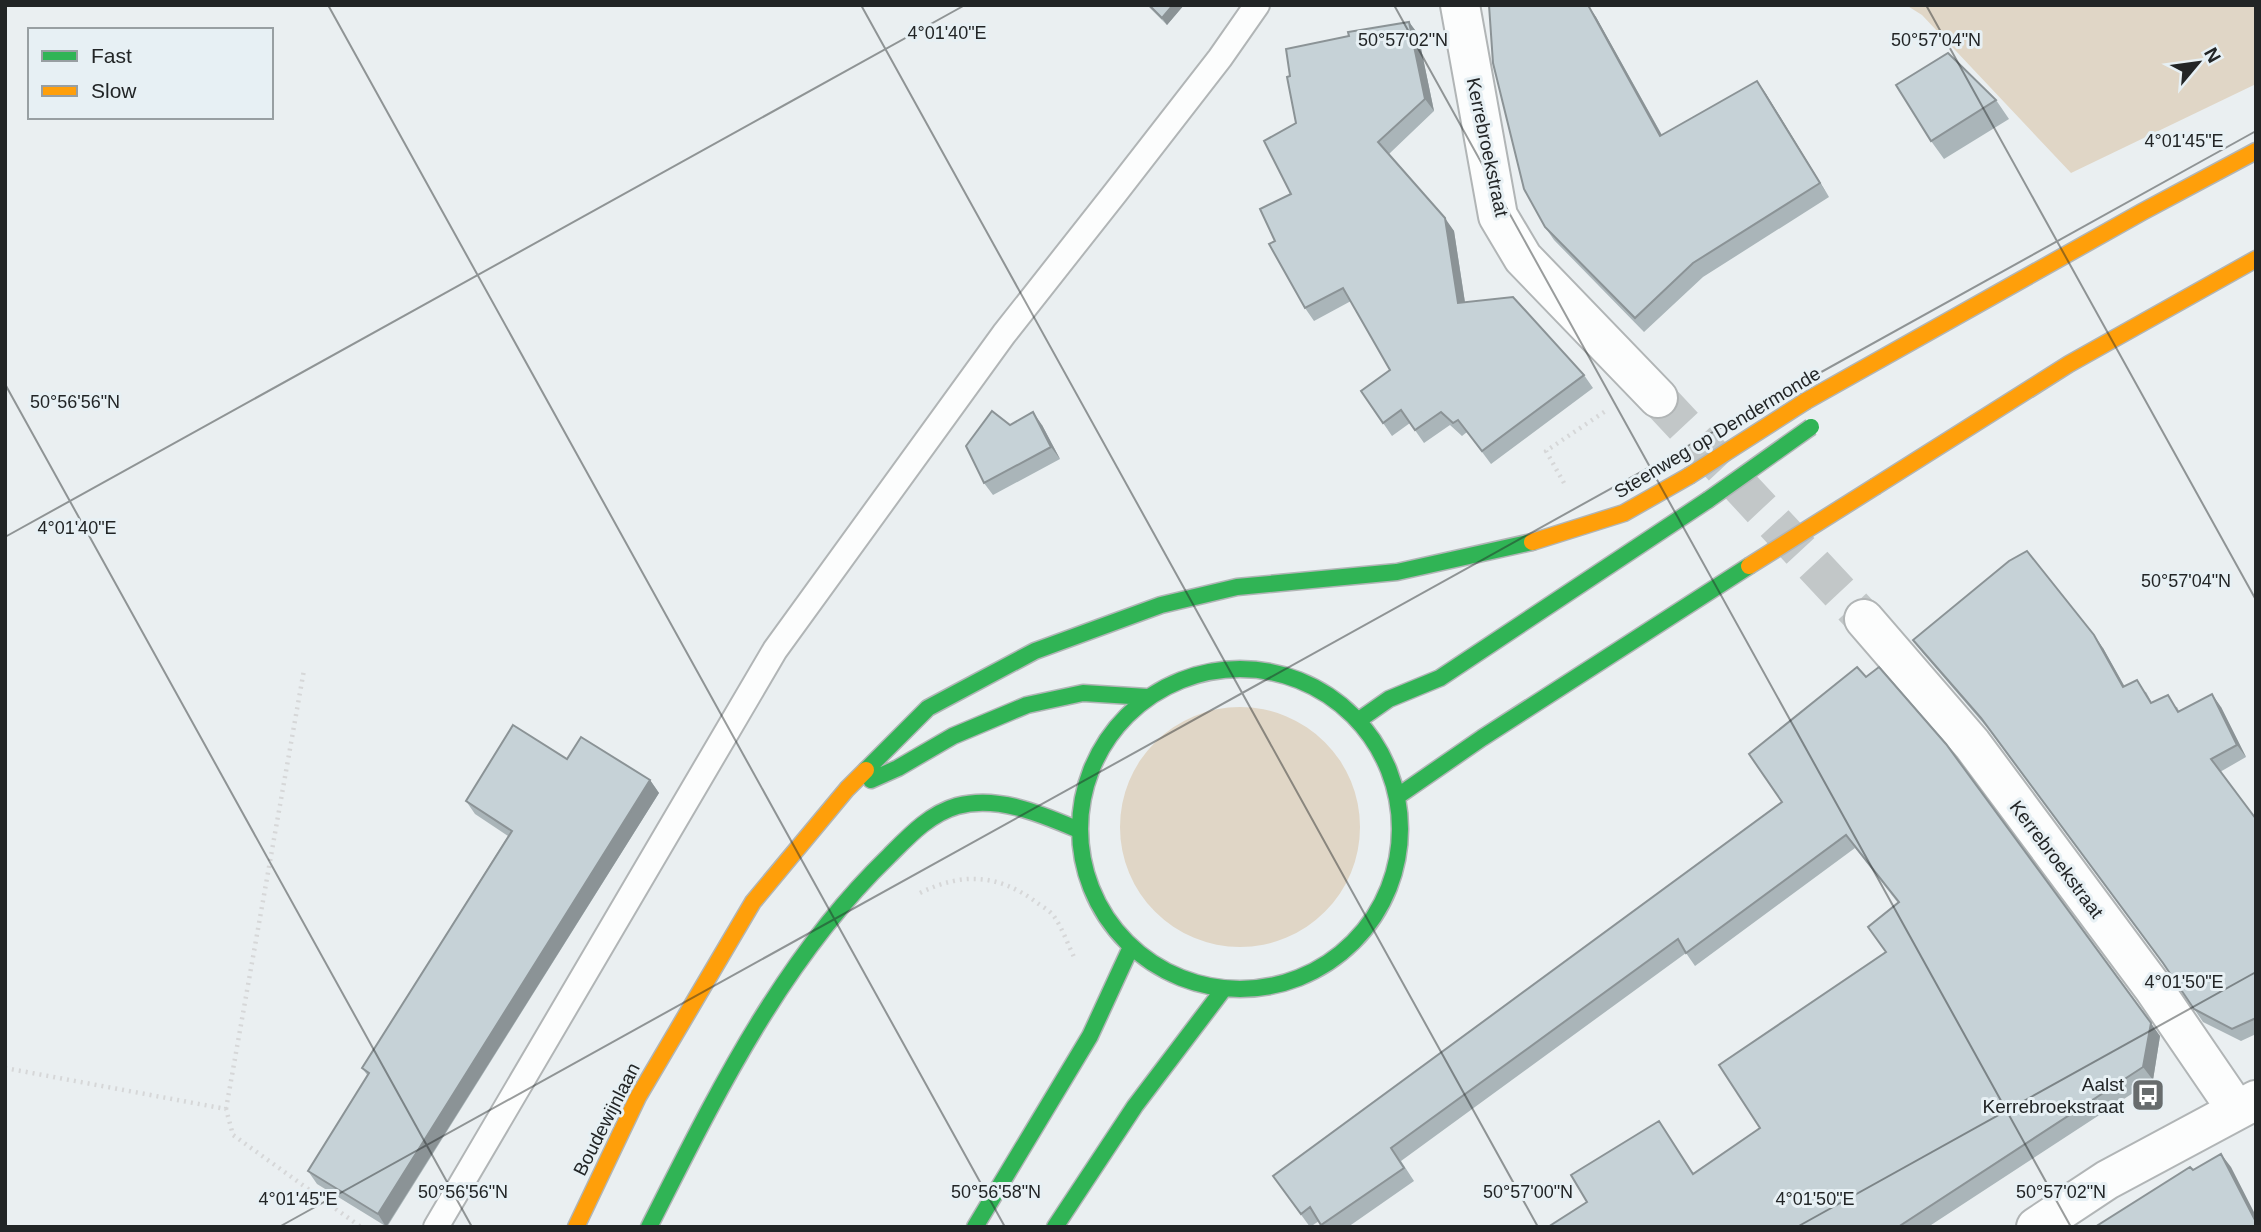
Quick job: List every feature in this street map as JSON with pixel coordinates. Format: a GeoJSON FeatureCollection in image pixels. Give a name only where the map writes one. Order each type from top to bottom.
{"type":"FeatureCollection","features":[{"type":"Feature","properties":{"kind":"main road","name":"Steenweg op Dendermonde"},"geometry":{"type":"LineString","coordinates":[[677,1031],[753,902],[847,789],[928,708],[1047,646],[1161,605],[1237,587],[1397,572],[1514,548],[1624,513],[1689,476],[1806,401],[2256,151]]}},
{"type":"Feature","properties":{"kind":"main road"},"geometry":{"type":"LineString","coordinates":[[1398,796],[1482,738],[2068,364],[2256,259]]}},
{"type":"Feature","properties":{"kind":"main road","name":"Steenweg op Dendermonde"},"geometry":{"type":"LineString","coordinates":[[1860,390],[1931,333]]}},
{"type":"Feature","properties":{"kind":"main road"},"geometry":{"type":"LineString","coordinates":[[1359,720],[1390,699],[1440,678],[1708,500],[1824,418]]}},
{"type":"Feature","properties":{"kind":"main road"},"geometry":{"type":"LineString","coordinates":[[1257,668],[1312,685],[1359,720],[1383,755],[1398,796],[1399,856],[1377,913],[1337,958],[1283,985],[1223,990],[1174,976],[1131,947],[1102,914],[1085,873],[1079,831],[1083,792],[1096,755],[1119,723],[1147,697],[1200,673],[1257,668]]}},
{"type":"Feature","properties":{"kind":"main road"},"geometry":{"type":"LineString","coordinates":[[847,789],[895,772],[935,745],[996,716],[1062,696],[1085,693],[1147,697]]}},
{"type":"Feature","properties":{"kind":"main road"},"geometry":{"type":"LineString","coordinates":[[649,1227],[722,1084],[758,1021],[827,919],[875,866],[935,814],[962,805],[991,803],[1042,814],[1079,831]]}},
{"type":"Feature","properties":{"kind":"main road"},"geometry":{"type":"LineString","coordinates":[[975,1227],[1090,1036],[1131,947]]}},
{"type":"Feature","properties":{"kind":"main road"},"geometry":{"type":"LineString","coordinates":[[1055,1227],[1135,1106],[1223,990]]}},
{"type":"Feature","properties":{"kind":"main road","name":"Boudewijnlaan"},"geometry":{"type":"LineString","coordinates":[[576,1227],[638,1097],[677,1031]]}},
{"type":"Feature","properties":{"kind":"street","name":"Kerrebroekstraat"},"geometry":{"type":"LineString","coordinates":[[1461,5],[1498,216],[1523,258],[1652,391]]}},
{"type":"Feature","properties":{"kind":"street","name":"Kerrebroekstraat"},"geometry":{"type":"LineString","coordinates":[[1864,619],[1972,744],[2154,989],[2246,1105]]}},
{"type":"Feature","properties":{"kind":"street"},"geometry":{"type":"LineString","coordinates":[[2036,1227],[2107,1180],[2246,1105]]}},
{"type":"Feature","properties":{"kind":"lane"},"geometry":{"type":"LineString","coordinates":[[436,1227],[775,650],[1003,334],[1220,58],[1257,5]]}},
{"type":"Feature","properties":{"kind":"path"},"geometry":{"type":"LineString","coordinates":[[1561,475],[1546,451],[1652,391]]}},
{"type":"Feature","properties":{"kind":"path"},"geometry":{"type":"LineString","coordinates":[[304,670],[226,1109],[233,1135],[360,1227]]}},
{"type":"Feature","properties":{"kind":"path"},"geometry":{"type":"LineString","coordinates":[[915,895],[937,884],[973,877],[1000,883],[1023,893],[1053,915],[1075,959],[1074,970]]}},
{"type":"Feature","properties":{"kind":"path"},"geometry":{"type":"LineString","coordinates":[[5,1068],[226,1109]]}},
{"type":"Feature","properties":{"kind":"shaded area"},"geometry":{"type":"Polygon","coordinates":[[[1906,5],[2256,5],[2256,84],[2071,173],[1922,15],[1906,5]]]}},
{"type":"Feature","properties":{"kind":"shaded area"},"geometry":{"type":"Polygon","coordinates":[[[1240,707],[1286,716],[1325,742],[1351,781],[1360,827],[1351,873],[1325,912],[1286,938],[1240,947],[1194,938],[1155,912],[1129,873],[1120,827],[1129,781],[1155,742],[1194,716],[1240,707]]]}},
{"type":"Feature","properties":{"kind":"building"},"geometry":{"type":"Polygon","coordinates":[[[1149,5],[1173,5],[1162,18],[1149,5]]]}},
{"type":"Feature","properties":{"kind":"building"},"geometry":{"type":"Polygon","coordinates":[[[1489,5],[1588,5],[1660,136],[1757,81],[1820,183],[1693,263],[1635,318],[1545,227],[1524,189],[1493,63],[1489,5]]]}},
{"type":"Feature","properties":{"kind":"building"},"geometry":{"type":"Polygon","coordinates":[[[1409,22],[1425,99],[1378,142],[1445,218],[1458,303],[1513,297],[1584,375],[1482,451],[1458,420],[1453,423],[1441,412],[1415,430],[1401,410],[1383,423],[1361,391],[1390,370],[1343,288],[1305,308],[1269,244],[1275,241],[1260,209],[1291,194],[1264,141],[1296,123],[1287,77],[1290,76],[1286,49],[1349,36],[1348,32],[1409,22]]]}},
{"type":"Feature","properties":{"kind":"building"},"geometry":{"type":"Polygon","coordinates":[[[1948,53],[1996,100],[1931,141],[1896,85],[1948,53]]]}},
{"type":"Feature","properties":{"kind":"building"},"geometry":{"type":"Polygon","coordinates":[[[992,411],[1010,425],[1033,412],[1051,447],[984,483],[966,446],[992,411]]]}},
{"type":"Feature","properties":{"kind":"building"},"geometry":{"type":"Polygon","coordinates":[[[2027,551],[2094,635],[2123,687],[2137,680],[2151,703],[2168,695],[2178,712],[2212,694],[2237,745],[2211,759],[2256,819],[2256,1018],[2232,1029],[2194,1009],[2163,963],[1981,718],[1913,640],[2009,561],[2027,551]]]}},
{"type":"Feature","properties":{"kind":"building"},"geometry":{"type":"Polygon","coordinates":[[[1857,667],[1866,677],[1879,667],[1946,744],[2151,1023],[2143,1067],[1898,1227],[1548,1227],[1587,1202],[1571,1175],[1659,1121],[1693,1174],[1760,1128],[1719,1065],[1886,952],[1868,927],[1899,902],[1846,835],[1686,953],[1678,939],[1391,1148],[1404,1168],[1321,1225],[1310,1207],[1301,1214],[1273,1176],[1782,802],[1749,754],[1857,667]]]}},
{"type":"Feature","properties":{"kind":"building"},"geometry":{"type":"Polygon","coordinates":[[[513,725],[567,759],[581,737],[650,780],[378,1214],[308,1171],[369,1073],[362,1068],[512,831],[466,801],[513,725]]]}},
{"type":"Feature","properties":{"kind":"building"},"geometry":{"type":"Polygon","coordinates":[[[2221,1154],[2256,1222],[2256,1227],[2095,1227],[2190,1167],[2193,1170],[2221,1154]]]}},
{"type":"Feature","properties":{"kind":"tunnel"},"geometry":{"type":"LineString","coordinates":[[1658,398],[1864,619]]}},
{"type":"Feature","properties":{"kind":"traffic: fast"},"geometry":{"type":"LineString","coordinates":[[1708,500],[1811,427]]}},
{"type":"Feature","properties":{"kind":"traffic: fast"},"geometry":{"type":"LineString","coordinates":[[1359,720],[1389,699],[1440,678],[1708,500]]}},
{"type":"Feature","properties":{"kind":"traffic: fast"},"geometry":{"type":"LineString","coordinates":[[866,770],[928,708],[1035,651],[1161,605],[1237,587],[1397,572],[1532,542]]}},
{"type":"Feature","properties":{"kind":"traffic: fast"},"geometry":{"type":"LineString","coordinates":[[1398,796],[1482,738],[1749,566]]}},
{"type":"Feature","properties":{"kind":"traffic: fast"},"geometry":{"type":"LineString","coordinates":[[1240,669],[1271,672],[1301,681],[1329,696],[1353,716],[1373,740],[1388,768],[1397,798],[1400,829],[1397,860],[1388,890],[1373,918],[1353,942],[1329,962],[1301,977],[1271,986],[1240,989],[1209,986],[1179,977],[1151,962],[1127,942],[1107,918],[1092,890],[1083,860],[1080,829],[1083,798],[1092,768],[1107,740],[1127,716],[1151,696],[1179,681],[1209,672],[1240,669]]}},
{"type":"Feature","properties":{"kind":"traffic: fast"},"geometry":{"type":"LineString","coordinates":[[871,780],[898,768],[953,736],[1027,705],[1083,693],[1147,697]]}},
{"type":"Feature","properties":{"kind":"traffic: fast"},"geometry":{"type":"LineString","coordinates":[[649,1227],[726,1079],[783,984],[850,896],[911,834],[937,815],[972,803],[1019,808],[1079,830]]}},
{"type":"Feature","properties":{"kind":"traffic: fast"},"geometry":{"type":"LineString","coordinates":[[975,1227],[1090,1036],[1131,947]]}},
{"type":"Feature","properties":{"kind":"traffic: fast"},"geometry":{"type":"LineString","coordinates":[[1055,1227],[1135,1106],[1223,990]]}},
{"type":"Feature","properties":{"kind":"traffic: slow"},"geometry":{"type":"LineString","coordinates":[[1806,401],[2256,151]]}},
{"type":"Feature","properties":{"kind":"traffic: slow"},"geometry":{"type":"LineString","coordinates":[[1876,486],[2069,364],[2256,259]]}},
{"type":"Feature","properties":{"kind":"traffic: slow"},"geometry":{"type":"LineString","coordinates":[[1689,476],[1806,401]]}},
{"type":"Feature","properties":{"kind":"traffic: slow"},"geometry":{"type":"LineString","coordinates":[[1532,542],[1624,513],[1689,476]]}},
{"type":"Feature","properties":{"kind":"traffic: slow"},"geometry":{"type":"LineString","coordinates":[[1749,566],[1876,486]]}},
{"type":"Feature","properties":{"kind":"traffic: slow"},"geometry":{"type":"LineString","coordinates":[[576,1227],[638,1097],[753,902],[866,770]]}},
{"type":"Feature","properties":{"kind":"place","name":"Aalst Kerrebroekstraat"},"geometry":{"type":"Point","coordinates":[2148,1095]}}]}
